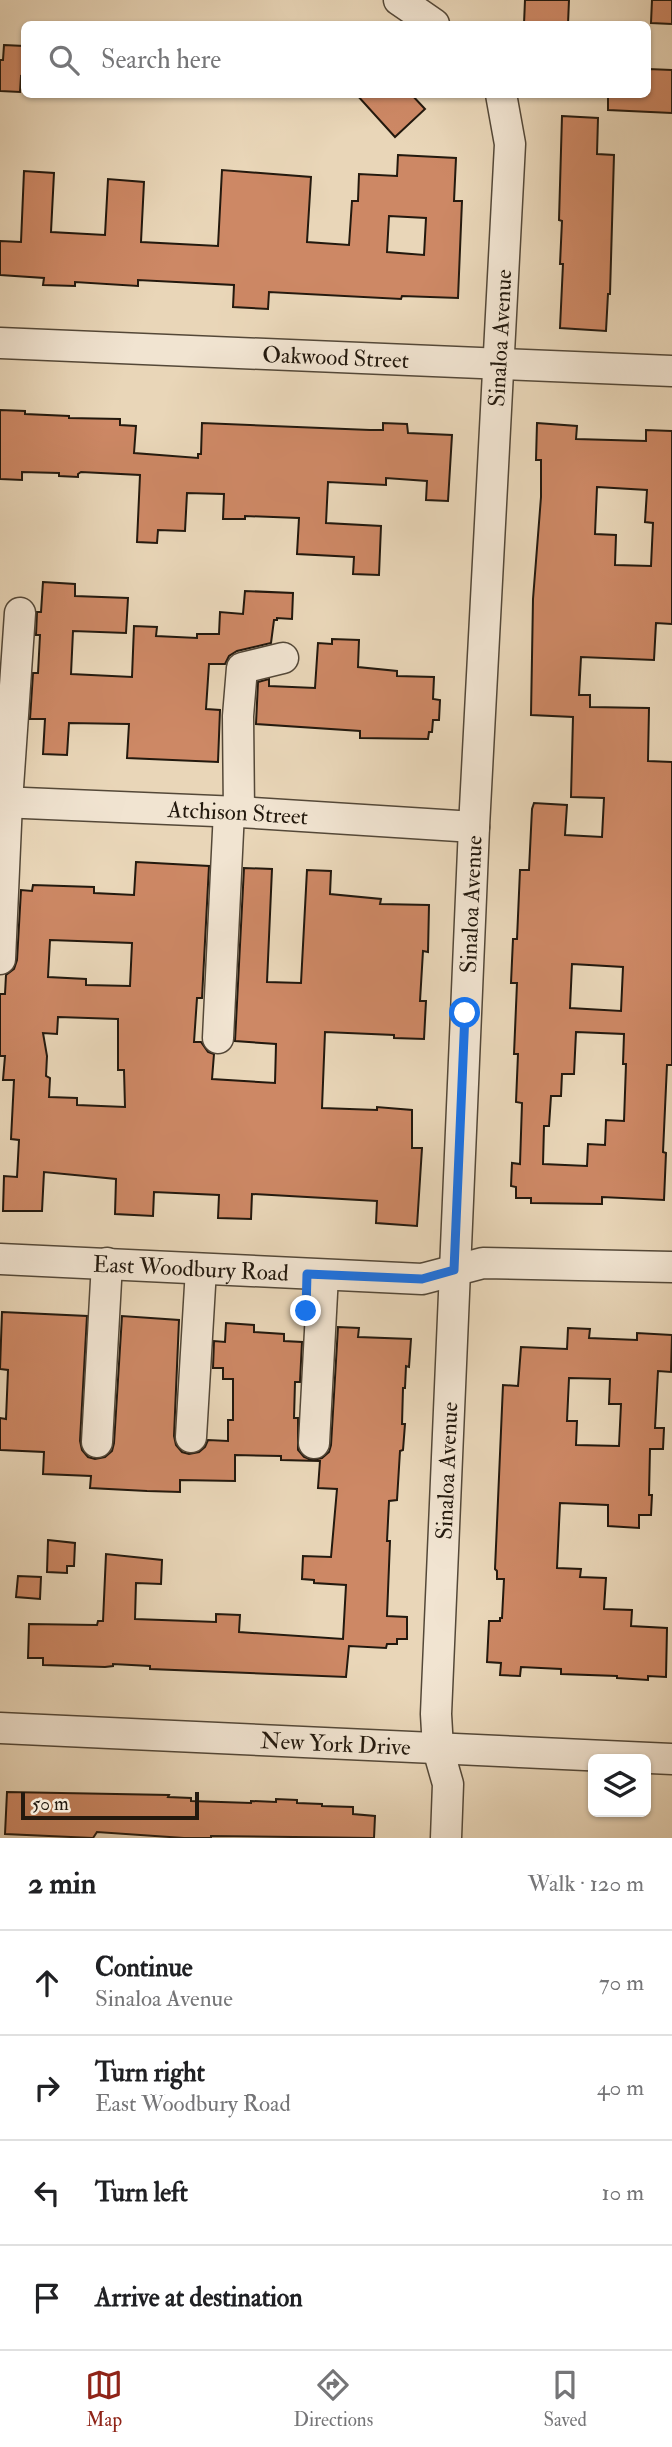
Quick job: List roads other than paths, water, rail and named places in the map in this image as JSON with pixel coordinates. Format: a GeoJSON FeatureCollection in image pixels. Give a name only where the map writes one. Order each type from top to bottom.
{"type":"FeatureCollection","features":[{"type":"Feature","properties":{"kind":"street"},"geometry":{"type":"LineString","coordinates":[[399,0],[430,21]]}},
{"type":"Feature","properties":{"kind":"street","name":"Sinaloa Avenue"},"geometry":{"type":"LineString","coordinates":[[446,1838],[448,1784],[438,1749],[436,1714],[474,827],[510,144],[502,98]]}},
{"type":"Feature","properties":{"kind":"street","name":"Oakwood Street"},"geometry":{"type":"LineString","coordinates":[[0,343],[672,371]]}},
{"type":"Feature","properties":{"kind":"street"},"geometry":{"type":"LineString","coordinates":[[0,959],[3,802],[20,612]]}},
{"type":"Feature","properties":{"kind":"street"},"geometry":{"type":"LineString","coordinates":[[218,1038],[242,668],[283,658]]}},
{"type":"Feature","properties":{"kind":"street","name":"Atchison Street"},"geometry":{"type":"LineString","coordinates":[[3,802],[234,811],[474,827]]}},
{"type":"Feature","properties":{"kind":"street","name":"East Woodbury Road"},"geometry":{"type":"LineString","coordinates":[[0,1259],[422,1279],[483,1263],[672,1267]]}},
{"type":"Feature","properties":{"kind":"street"},"geometry":{"type":"LineString","coordinates":[[97,1442],[107,1264]]}},
{"type":"Feature","properties":{"kind":"street"},"geometry":{"type":"LineString","coordinates":[[191,1437],[201,1269]]}},
{"type":"Feature","properties":{"kind":"street"},"geometry":{"type":"LineString","coordinates":[[301,1404],[315,1274]]}},
{"type":"Feature","properties":{"kind":"street"},"geometry":{"type":"LineString","coordinates":[[314,1443],[315,1274]]}},
{"type":"Feature","properties":{"kind":"street","name":"New York Drive"},"geometry":{"type":"LineString","coordinates":[[0,1728],[672,1759]]}}]}
